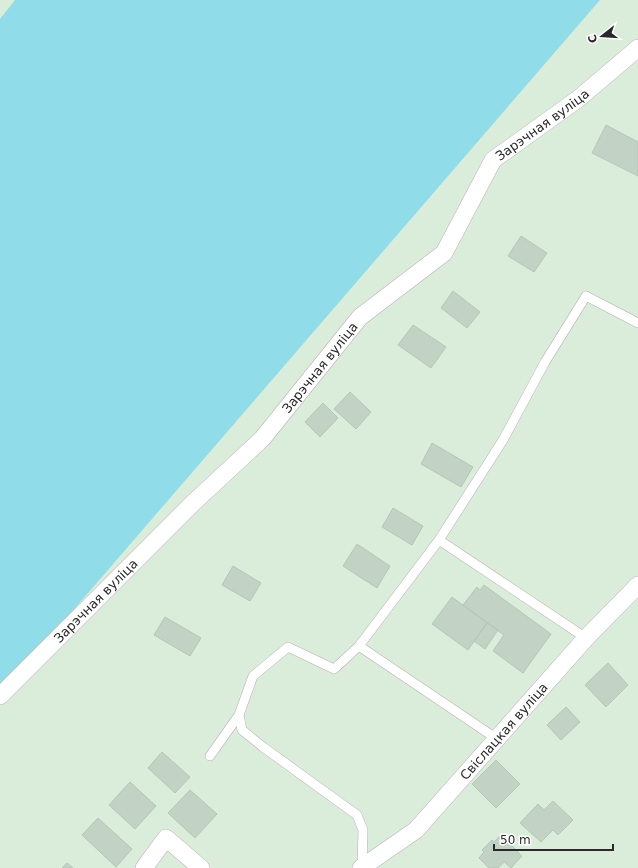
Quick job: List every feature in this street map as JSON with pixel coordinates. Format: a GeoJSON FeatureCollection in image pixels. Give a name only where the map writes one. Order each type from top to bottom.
{"type":"FeatureCollection","features":[{"type":"Feature","properties":{"kind":"street","name":"Зарэчная вуліца"},"geometry":{"type":"LineString","coordinates":[[0,696],[194,502],[262,439],[360,317],[444,253],[493,160],[578,99],[638,48]]}},
{"type":"Feature","properties":{"kind":"street","name":"Свіслацкая вуліца"},"geometry":{"type":"LineString","coordinates":[[361,868],[416,830],[586,638],[638,585]]}},
{"type":"Feature","properties":{"kind":"street"},"geometry":{"type":"LineString","coordinates":[[144,868],[166,838],[201,868]]}},
{"type":"Feature","properties":{"kind":"lane"},"geometry":{"type":"LineString","coordinates":[[210,756],[239,715],[253,676],[288,647],[334,669],[359,646],[439,540],[503,440],[545,362],[586,296],[638,323]]}},
{"type":"Feature","properties":{"kind":"lane"},"geometry":{"type":"LineString","coordinates":[[439,540],[586,638]]}},
{"type":"Feature","properties":{"kind":"lane"},"geometry":{"type":"LineString","coordinates":[[359,646],[497,739]]}},
{"type":"Feature","properties":{"kind":"lane"},"geometry":{"type":"LineString","coordinates":[[239,715],[242,730],[262,747],[358,815],[363,830],[361,868]]}},
{"type":"Feature","properties":{"kind":"shaded area"},"geometry":{"type":"Polygon","coordinates":[[[15,0],[600,0],[0,695],[0,19],[15,0]]]}},
{"type":"Feature","properties":{"kind":"building"},"geometry":{"type":"Polygon","coordinates":[[[606,125],[638,142],[638,176],[592,153],[606,125]]]}},
{"type":"Feature","properties":{"kind":"building"},"geometry":{"type":"Polygon","coordinates":[[[521,236],[547,253],[534,272],[508,256],[521,236]]]}},
{"type":"Feature","properties":{"kind":"building"},"geometry":{"type":"Polygon","coordinates":[[[453,291],[480,312],[467,328],[441,308],[453,291]]]}},
{"type":"Feature","properties":{"kind":"building"},"geometry":{"type":"Polygon","coordinates":[[[413,325],[446,347],[431,368],[398,345],[413,325]]]}},
{"type":"Feature","properties":{"kind":"building"},"geometry":{"type":"Polygon","coordinates":[[[350,392],[371,412],[356,429],[334,409],[350,392]]]}},
{"type":"Feature","properties":{"kind":"building"},"geometry":{"type":"Polygon","coordinates":[[[323,403],[338,418],[320,437],[305,422],[323,403]]]}},
{"type":"Feature","properties":{"kind":"building"},"geometry":{"type":"Polygon","coordinates":[[[432,443],[473,467],[461,487],[421,464],[432,443]]]}},
{"type":"Feature","properties":{"kind":"building"},"geometry":{"type":"Polygon","coordinates":[[[393,508],[423,526],[412,545],[382,527],[393,508]]]}},
{"type":"Feature","properties":{"kind":"building"},"geometry":{"type":"Polygon","coordinates":[[[357,544],[390,566],[377,588],[343,566],[357,544]]]}},
{"type":"Feature","properties":{"kind":"building"},"geometry":{"type":"Polygon","coordinates":[[[233,566],[261,583],[250,601],[222,585],[233,566]]]}},
{"type":"Feature","properties":{"kind":"building"},"geometry":{"type":"Polygon","coordinates":[[[484,585],[551,634],[523,673],[493,651],[504,635],[463,605],[477,587],[480,590],[484,585]]]}},
{"type":"Feature","properties":{"kind":"building"},"geometry":{"type":"Polygon","coordinates":[[[452,597],[487,623],[468,650],[432,624],[452,597]]]}},
{"type":"Feature","properties":{"kind":"building"},"geometry":{"type":"Polygon","coordinates":[[[165,617],[201,638],[190,656],[154,635],[165,617]]]}},
{"type":"Feature","properties":{"kind":"building"},"geometry":{"type":"Polygon","coordinates":[[[487,623],[498,630],[485,649],[474,641],[487,623]]]}},
{"type":"Feature","properties":{"kind":"building"},"geometry":{"type":"Polygon","coordinates":[[[608,663],[628,685],[606,707],[585,685],[608,663]]]}},
{"type":"Feature","properties":{"kind":"building"},"geometry":{"type":"Polygon","coordinates":[[[566,707],[580,722],[561,740],[547,725],[566,707]]]}},
{"type":"Feature","properties":{"kind":"building"},"geometry":{"type":"Polygon","coordinates":[[[162,752],[190,777],[175,793],[148,768],[162,752]]]}},
{"type":"Feature","properties":{"kind":"building"},"geometry":{"type":"Polygon","coordinates":[[[496,760],[520,784],[496,808],[472,784],[496,760]]]}},
{"type":"Feature","properties":{"kind":"building"},"geometry":{"type":"Polygon","coordinates":[[[130,782],[156,806],[135,829],[109,805],[130,782]]]}},
{"type":"Feature","properties":{"kind":"building"},"geometry":{"type":"Polygon","coordinates":[[[190,790],[217,814],[195,838],[168,813],[190,790]]]}},
{"type":"Feature","properties":{"kind":"building"},"geometry":{"type":"Polygon","coordinates":[[[553,801],[573,820],[558,835],[553,830],[541,842],[520,823],[538,804],[544,810],[553,801]]]}},
{"type":"Feature","properties":{"kind":"building"},"geometry":{"type":"Polygon","coordinates":[[[98,818],[132,849],[116,867],[82,835],[98,818]]]}},
{"type":"Feature","properties":{"kind":"building"},"geometry":{"type":"Polygon","coordinates":[[[501,835],[522,856],[511,868],[504,862],[498,868],[489,868],[479,858],[484,852],[482,850],[492,840],[494,842],[501,835]]]}},
{"type":"Feature","properties":{"kind":"building"},"geometry":{"type":"Polygon","coordinates":[[[67,863],[73,868],[62,868],[67,863]]]}}]}
